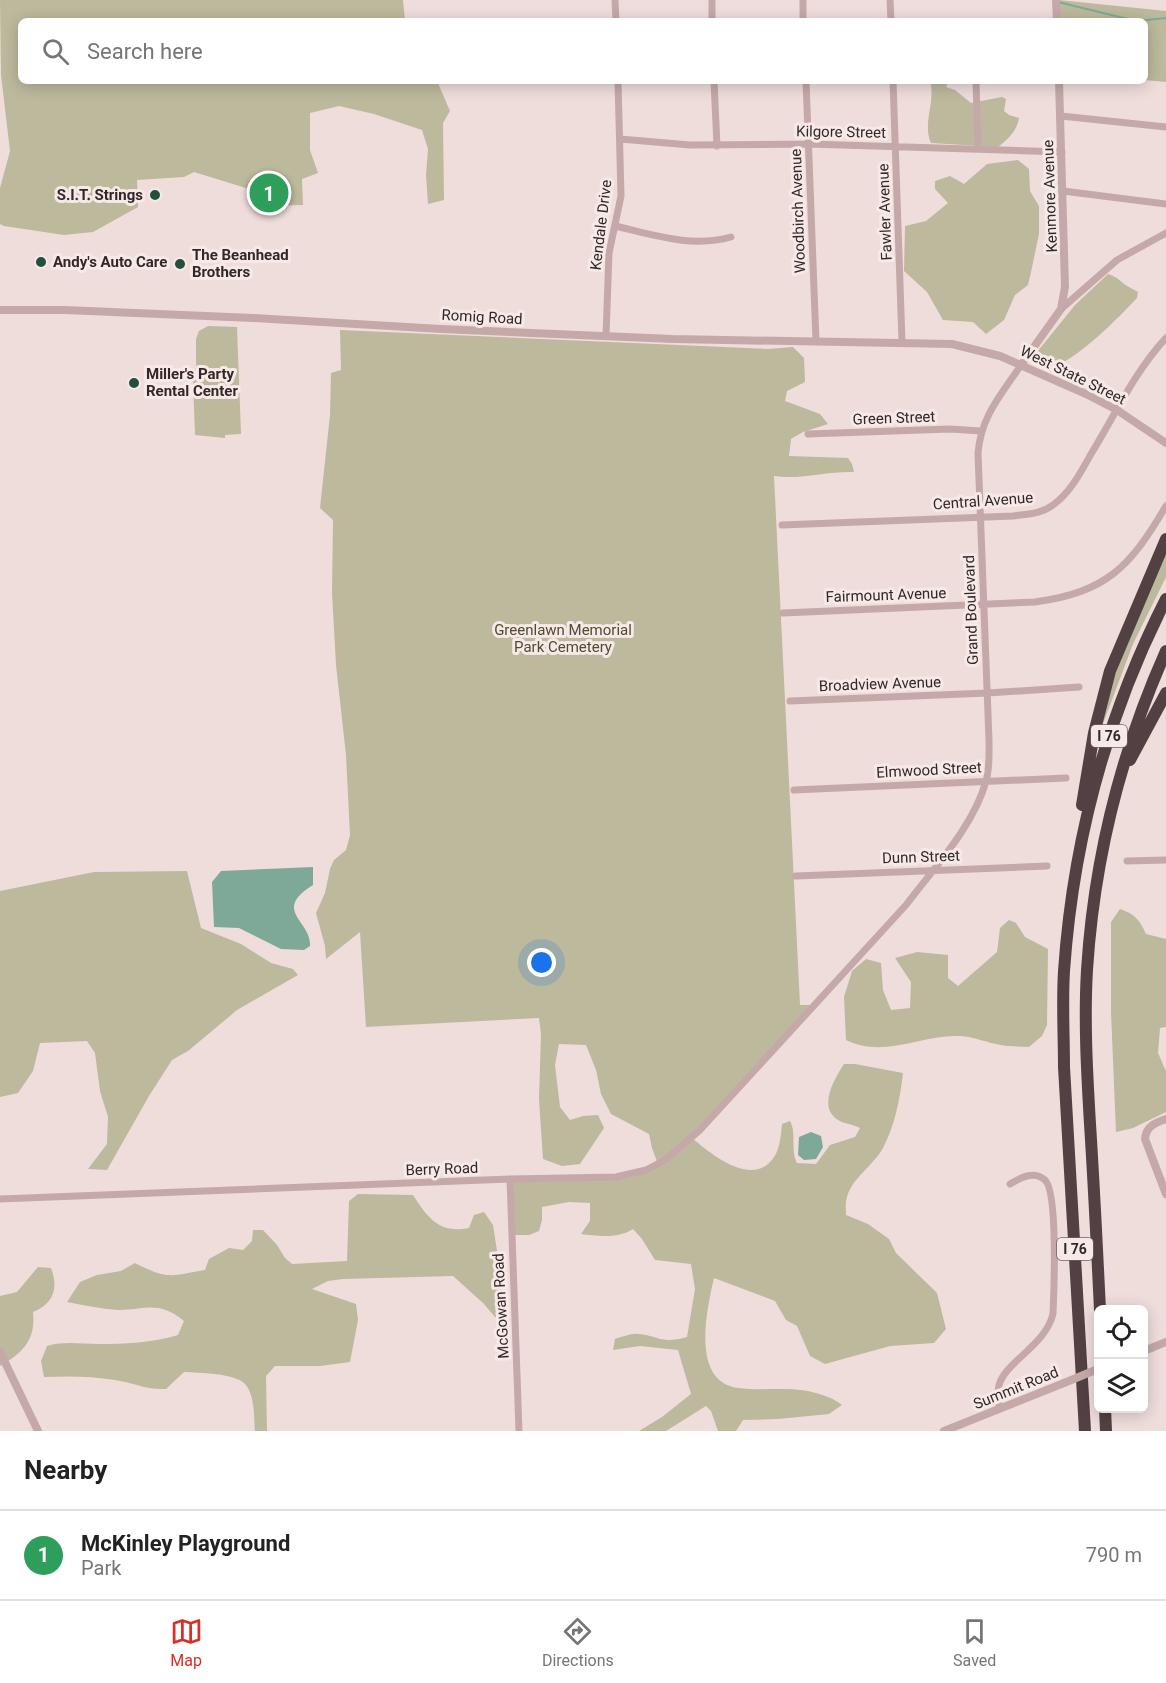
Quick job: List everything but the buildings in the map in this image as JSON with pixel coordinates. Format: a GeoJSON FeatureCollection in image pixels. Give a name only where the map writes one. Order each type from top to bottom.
{"type":"FeatureCollection","features":[{"type":"Feature","properties":{"kind":"highway"},"geometry":{"type":"LineString","coordinates":[[1074,880],[1079,824],[1102,699],[1116,654],[1166,539]]}},
{"type":"Feature","properties":{"kind":"highway","name":"I 76"},"geometry":{"type":"LineString","coordinates":[[1085,1431],[1063,1015],[1067,937],[1074,880],[1097,775],[1112,724],[1138,658],[1166,599]]}},
{"type":"Feature","properties":{"kind":"highway","name":"I 76"},"geometry":{"type":"LineString","coordinates":[[1100,1305],[1086,1055],[1086,1001],[1093,906],[1116,791],[1144,703],[1166,651]]}},
{"type":"Feature","properties":{"kind":"highway"},"geometry":{"type":"LineString","coordinates":[[1116,791],[1166,693]]}},
{"type":"Feature","properties":{"kind":"highway"},"geometry":{"type":"LineString","coordinates":[[1105,1413],[1106,1431]]}},
{"type":"Feature","properties":{"kind":"street"},"geometry":{"type":"LineString","coordinates":[[615,0],[616,18]]}},
{"type":"Feature","properties":{"kind":"street"},"geometry":{"type":"LineString","coordinates":[[712,0],[712,18]]}},
{"type":"Feature","properties":{"kind":"street"},"geometry":{"type":"LineString","coordinates":[[803,0],[803,18]]}},
{"type":"Feature","properties":{"kind":"street"},"geometry":{"type":"LineString","coordinates":[[890,0],[891,18]]}},
{"type":"Feature","properties":{"kind":"street","name":"Kendale Drive"},"geometry":{"type":"LineString","coordinates":[[606,336],[609,253],[621,196],[618,84]]}},
{"type":"Feature","properties":{"kind":"street"},"geometry":{"type":"LineString","coordinates":[[714,84],[717,146]]}},
{"type":"Feature","properties":{"kind":"street","name":"Woodbirch Avenue"},"geometry":{"type":"LineString","coordinates":[[806,84],[816,341]]}},
{"type":"Feature","properties":{"kind":"street","name":"Fawler Avenue"},"geometry":{"type":"LineString","coordinates":[[893,84],[902,342]]}},
{"type":"Feature","properties":{"kind":"street"},"geometry":{"type":"LineString","coordinates":[[976,84],[978,149]]}},
{"type":"Feature","properties":{"kind":"street","name":"Kenmore Avenue"},"geometry":{"type":"LineString","coordinates":[[1059,84],[1066,280],[1061,309]]}},
{"type":"Feature","properties":{"kind":"street"},"geometry":{"type":"LineString","coordinates":[[1061,116],[1166,128]]}},
{"type":"Feature","properties":{"kind":"street","name":"Kilgore Street"},"geometry":{"type":"LineString","coordinates":[[620,139],[717,146],[809,144],[1062,152]]}},
{"type":"Feature","properties":{"kind":"street"},"geometry":{"type":"LineString","coordinates":[[1063,191],[1166,204]]}},
{"type":"Feature","properties":{"kind":"street"},"geometry":{"type":"LineString","coordinates":[[615,226],[696,242],[731,237]]}},
{"type":"Feature","properties":{"kind":"street","name":"Grand Boulevard"},"geometry":{"type":"LineString","coordinates":[[816,1005],[906,905],[934,870],[970,818],[986,781],[990,740],[978,453],[981,431],[990,412],[1061,309],[1118,260],[1166,233]]}},
{"type":"Feature","properties":{"kind":"street","name":"Romig Road"},"geometry":{"type":"LineString","coordinates":[[0,310],[65,310],[254,318],[606,336],[902,342],[963,346]]}},
{"type":"Feature","properties":{"kind":"street","name":"Central Avenue"},"geometry":{"type":"LineString","coordinates":[[782,525],[1028,514],[1052,506],[1067,492],[1138,373],[1166,338]]}},
{"type":"Feature","properties":{"kind":"street","name":"West State Street"},"geometry":{"type":"LineString","coordinates":[[963,346],[1000,356],[1022,365],[1118,410],[1166,443]]}},
{"type":"Feature","properties":{"kind":"street","name":"Green Street"},"geometry":{"type":"LineString","coordinates":[[808,435],[950,429],[981,431]]}},
{"type":"Feature","properties":{"kind":"street","name":"Fairmount Avenue"},"geometry":{"type":"LineString","coordinates":[[783,613],[984,605],[1058,599],[1102,583],[1120,569],[1132,558],[1166,506]]}},
{"type":"Feature","properties":{"kind":"street","name":"Broadview Avenue"},"geometry":{"type":"LineString","coordinates":[[790,702],[1079,687]]}},
{"type":"Feature","properties":{"kind":"street","name":"Elmwood Street"},"geometry":{"type":"LineString","coordinates":[[794,790],[1066,778]]}},
{"type":"Feature","properties":{"kind":"street"},"geometry":{"type":"LineString","coordinates":[[1127,861],[1166,860]]}},
{"type":"Feature","properties":{"kind":"street","name":"Dunn Street"},"geometry":{"type":"LineString","coordinates":[[796,876],[1047,866]]}},
{"type":"Feature","properties":{"kind":"street","name":"Berry Road"},"geometry":{"type":"LineString","coordinates":[[0,1199],[616,1177],[652,1167],[674,1153],[700,1130],[816,1005]]}},
{"type":"Feature","properties":{"kind":"street"},"geometry":{"type":"LineString","coordinates":[[1166,1119],[1148,1128],[1145,1135],[1166,1194]]}},
{"type":"Feature","properties":{"kind":"street"},"geometry":{"type":"LineString","coordinates":[[999,1409],[998,1391],[1001,1381],[1043,1336],[1053,1314],[1052,1209],[1049,1185],[1041,1177],[1035,1175],[1010,1184]]}},
{"type":"Feature","properties":{"kind":"street","name":"McGowan Road"},"geometry":{"type":"LineString","coordinates":[[510,1179],[519,1431]]}},
{"type":"Feature","properties":{"kind":"street"},"geometry":{"type":"LineString","coordinates":[[1148,1349],[1166,1342]]}},
{"type":"Feature","properties":{"kind":"street"},"geometry":{"type":"LineString","coordinates":[[0,1352],[38,1431]]}},
{"type":"Feature","properties":{"kind":"street","name":"Summit Road"},"geometry":{"type":"LineString","coordinates":[[944,1431],[1094,1371]]}},
{"type":"Feature","properties":{"kind":"green space"},"geometry":{"type":"Polygon","coordinates":[[[0,0],[403,0],[405,18],[18,18],[18,84],[438,84],[450,111],[443,123],[444,200],[428,204],[426,175],[428,149],[422,130],[374,114],[339,106],[310,113],[310,150],[318,173],[302,179],[303,205],[257,206],[257,181],[249,189],[194,172],[184,177],[137,180],[138,207],[93,232],[64,235],[4,226],[0,224],[0,188],[10,151],[1,75],[0,0]]]}},
{"type":"Feature","properties":{"kind":"green space"},"geometry":{"type":"Polygon","coordinates":[[[1059,0],[1166,11],[1166,82],[1148,80],[1148,18],[1060,18],[1059,0]]]}},
{"type":"Feature","properties":{"kind":"green space"},"geometry":{"type":"Polygon","coordinates":[[[930,84],[948,84],[946,87],[955,90],[971,103],[1002,97],[1006,99],[1004,111],[1019,118],[1018,123],[1009,138],[998,147],[931,143],[928,128],[930,84]]]}},
{"type":"Feature","properties":{"kind":"green space"},"geometry":{"type":"Polygon","coordinates":[[[1018,160],[1029,169],[1030,191],[1039,206],[1039,234],[1028,285],[1015,295],[1004,320],[986,334],[973,322],[943,320],[927,292],[904,271],[905,226],[926,221],[948,203],[935,189],[935,181],[950,176],[964,184],[987,164],[1018,160]]]}},
{"type":"Feature","properties":{"kind":"green space"},"geometry":{"type":"Polygon","coordinates":[[[1108,274],[1138,292],[1137,298],[1083,349],[1071,358],[1049,367],[1040,360],[1037,352],[1075,305],[1108,274]]]}},
{"type":"Feature","properties":{"kind":"green space"},"geometry":{"type":"Polygon","coordinates":[[[208,326],[237,327],[241,434],[225,435],[225,438],[195,435],[193,381],[196,367],[196,339],[199,331],[208,326]]]}},
{"type":"Feature","properties":{"kind":"green space","name":"Greenlawn Memorial Park Cemetery"},"geometry":{"type":"Polygon","coordinates":[[[340,330],[768,349],[793,347],[804,358],[805,382],[787,391],[785,401],[820,414],[828,424],[803,432],[791,439],[789,456],[848,458],[852,464],[854,472],[794,477],[774,476],[800,1005],[816,1005],[692,1138],[732,1165],[755,1170],[765,1166],[774,1157],[779,1146],[782,1124],[790,1121],[797,1163],[816,1164],[830,1145],[855,1137],[860,1128],[838,1120],[829,1108],[830,1092],[844,1064],[903,1073],[891,1130],[879,1154],[853,1184],[846,1201],[846,1215],[868,1224],[889,1239],[896,1253],[937,1293],[946,1329],[934,1343],[890,1346],[825,1364],[810,1356],[797,1326],[786,1320],[775,1301],[714,1278],[711,1291],[706,1325],[707,1358],[713,1372],[723,1383],[738,1388],[808,1391],[842,1405],[829,1414],[743,1420],[736,1431],[718,1431],[711,1411],[706,1406],[666,1431],[639,1431],[662,1417],[691,1394],[678,1350],[640,1346],[613,1350],[615,1339],[636,1334],[666,1340],[687,1337],[695,1289],[691,1264],[655,1260],[633,1229],[614,1236],[581,1234],[590,1221],[590,1203],[569,1202],[542,1207],[539,1231],[529,1235],[511,1235],[510,1179],[616,1177],[658,1164],[649,1134],[611,1114],[601,1094],[596,1070],[586,1045],[559,1044],[555,1065],[560,1107],[570,1120],[598,1115],[604,1128],[580,1164],[562,1166],[543,1159],[539,1099],[541,1034],[539,1018],[366,1027],[360,932],[326,959],[316,913],[325,893],[330,869],[334,860],[346,850],[350,835],[346,755],[336,665],[332,593],[333,520],[320,508],[330,415],[331,373],[341,370],[340,330]]]}},
{"type":"Feature","properties":{"kind":"green space"},"geometry":{"type":"Polygon","coordinates":[[[1166,547],[1166,577],[1133,644],[1092,753],[1115,674],[1166,547]]]}},
{"type":"Feature","properties":{"kind":"green space"},"geometry":{"type":"Polygon","coordinates":[[[187,871],[201,928],[241,944],[271,963],[293,969],[298,975],[237,1010],[188,1051],[172,1060],[107,1170],[88,1169],[107,1144],[108,1117],[100,1091],[95,1053],[87,1041],[40,1043],[33,1071],[18,1093],[0,1097],[0,891],[94,872],[187,871]]]}},
{"type":"Feature","properties":{"kind":"green space"},"geometry":{"type":"Polygon","coordinates":[[[1120,909],[1136,918],[1146,934],[1166,939],[1166,1027],[1160,1028],[1158,1053],[1166,1071],[1166,1112],[1133,1128],[1116,1132],[1111,1012],[1111,922],[1120,909]]]}},
{"type":"Feature","properties":{"kind":"green space"},"geometry":{"type":"Polygon","coordinates":[[[1009,920],[1016,923],[1025,937],[1048,949],[1047,1025],[1042,1036],[1029,1047],[1004,1046],[960,1036],[931,1038],[888,1047],[860,1045],[846,1040],[844,997],[852,971],[866,959],[881,963],[883,990],[891,1010],[910,1008],[911,982],[895,958],[917,952],[948,955],[948,978],[958,986],[997,952],[1000,928],[1009,920]]]}},
{"type":"Feature","properties":{"kind":"green space"},"geometry":{"type":"Polygon","coordinates":[[[358,1194],[413,1195],[429,1217],[450,1229],[469,1228],[474,1215],[484,1212],[493,1225],[506,1309],[496,1318],[453,1276],[343,1279],[328,1281],[312,1289],[356,1304],[358,1320],[350,1362],[320,1366],[275,1366],[266,1376],[267,1431],[255,1431],[252,1400],[245,1384],[240,1380],[225,1376],[184,1372],[166,1389],[97,1378],[44,1377],[41,1361],[47,1346],[66,1343],[98,1344],[158,1340],[178,1335],[184,1321],[175,1314],[159,1308],[118,1310],[67,1302],[80,1282],[97,1275],[121,1271],[135,1263],[155,1272],[169,1275],[205,1270],[209,1259],[229,1248],[243,1250],[252,1241],[253,1230],[263,1230],[292,1264],[347,1261],[349,1201],[358,1194]]]}},
{"type":"Feature","properties":{"kind":"green space"},"geometry":{"type":"Polygon","coordinates":[[[38,1267],[51,1268],[54,1283],[52,1295],[45,1305],[33,1312],[32,1330],[26,1345],[0,1366],[0,1296],[17,1292],[38,1267]]]}},
{"type":"Feature","properties":{"kind":"shaded area"},"geometry":{"type":"Polygon","coordinates":[[[313,867],[313,885],[301,894],[295,902],[294,909],[309,937],[310,946],[304,950],[281,949],[239,928],[214,927],[212,882],[221,871],[313,867]]]}},
{"type":"Feature","properties":{"kind":"shaded area"},"geometry":{"type":"Polygon","coordinates":[[[811,1132],[821,1136],[823,1147],[816,1159],[804,1160],[798,1155],[799,1137],[811,1132]]]}},
{"type":"Feature","properties":{"kind":"waterway"},"geometry":{"type":"LineString","coordinates":[[1058,2],[1124,18]]}},
{"type":"Feature","properties":{"kind":"waterway"},"geometry":{"type":"LineString","coordinates":[[1148,20],[1166,18]]}},
{"type":"Feature","properties":{"kind":"place","name":"McKinley Playground"},"geometry":{"type":"Point","coordinates":[269,193]}},
{"type":"Feature","properties":{"kind":"place","name":"S.I.T. Strings"},"geometry":{"type":"Point","coordinates":[155,195]}},
{"type":"Feature","properties":{"kind":"place","name":"Andy's Auto Care"},"geometry":{"type":"Point","coordinates":[41,262]}},
{"type":"Feature","properties":{"kind":"place","name":"The Beanhead Brothers"},"geometry":{"type":"Point","coordinates":[180,264]}},
{"type":"Feature","properties":{"kind":"place","name":"Miller's Party Rental Center"},"geometry":{"type":"Point","coordinates":[134,383]}}]}
